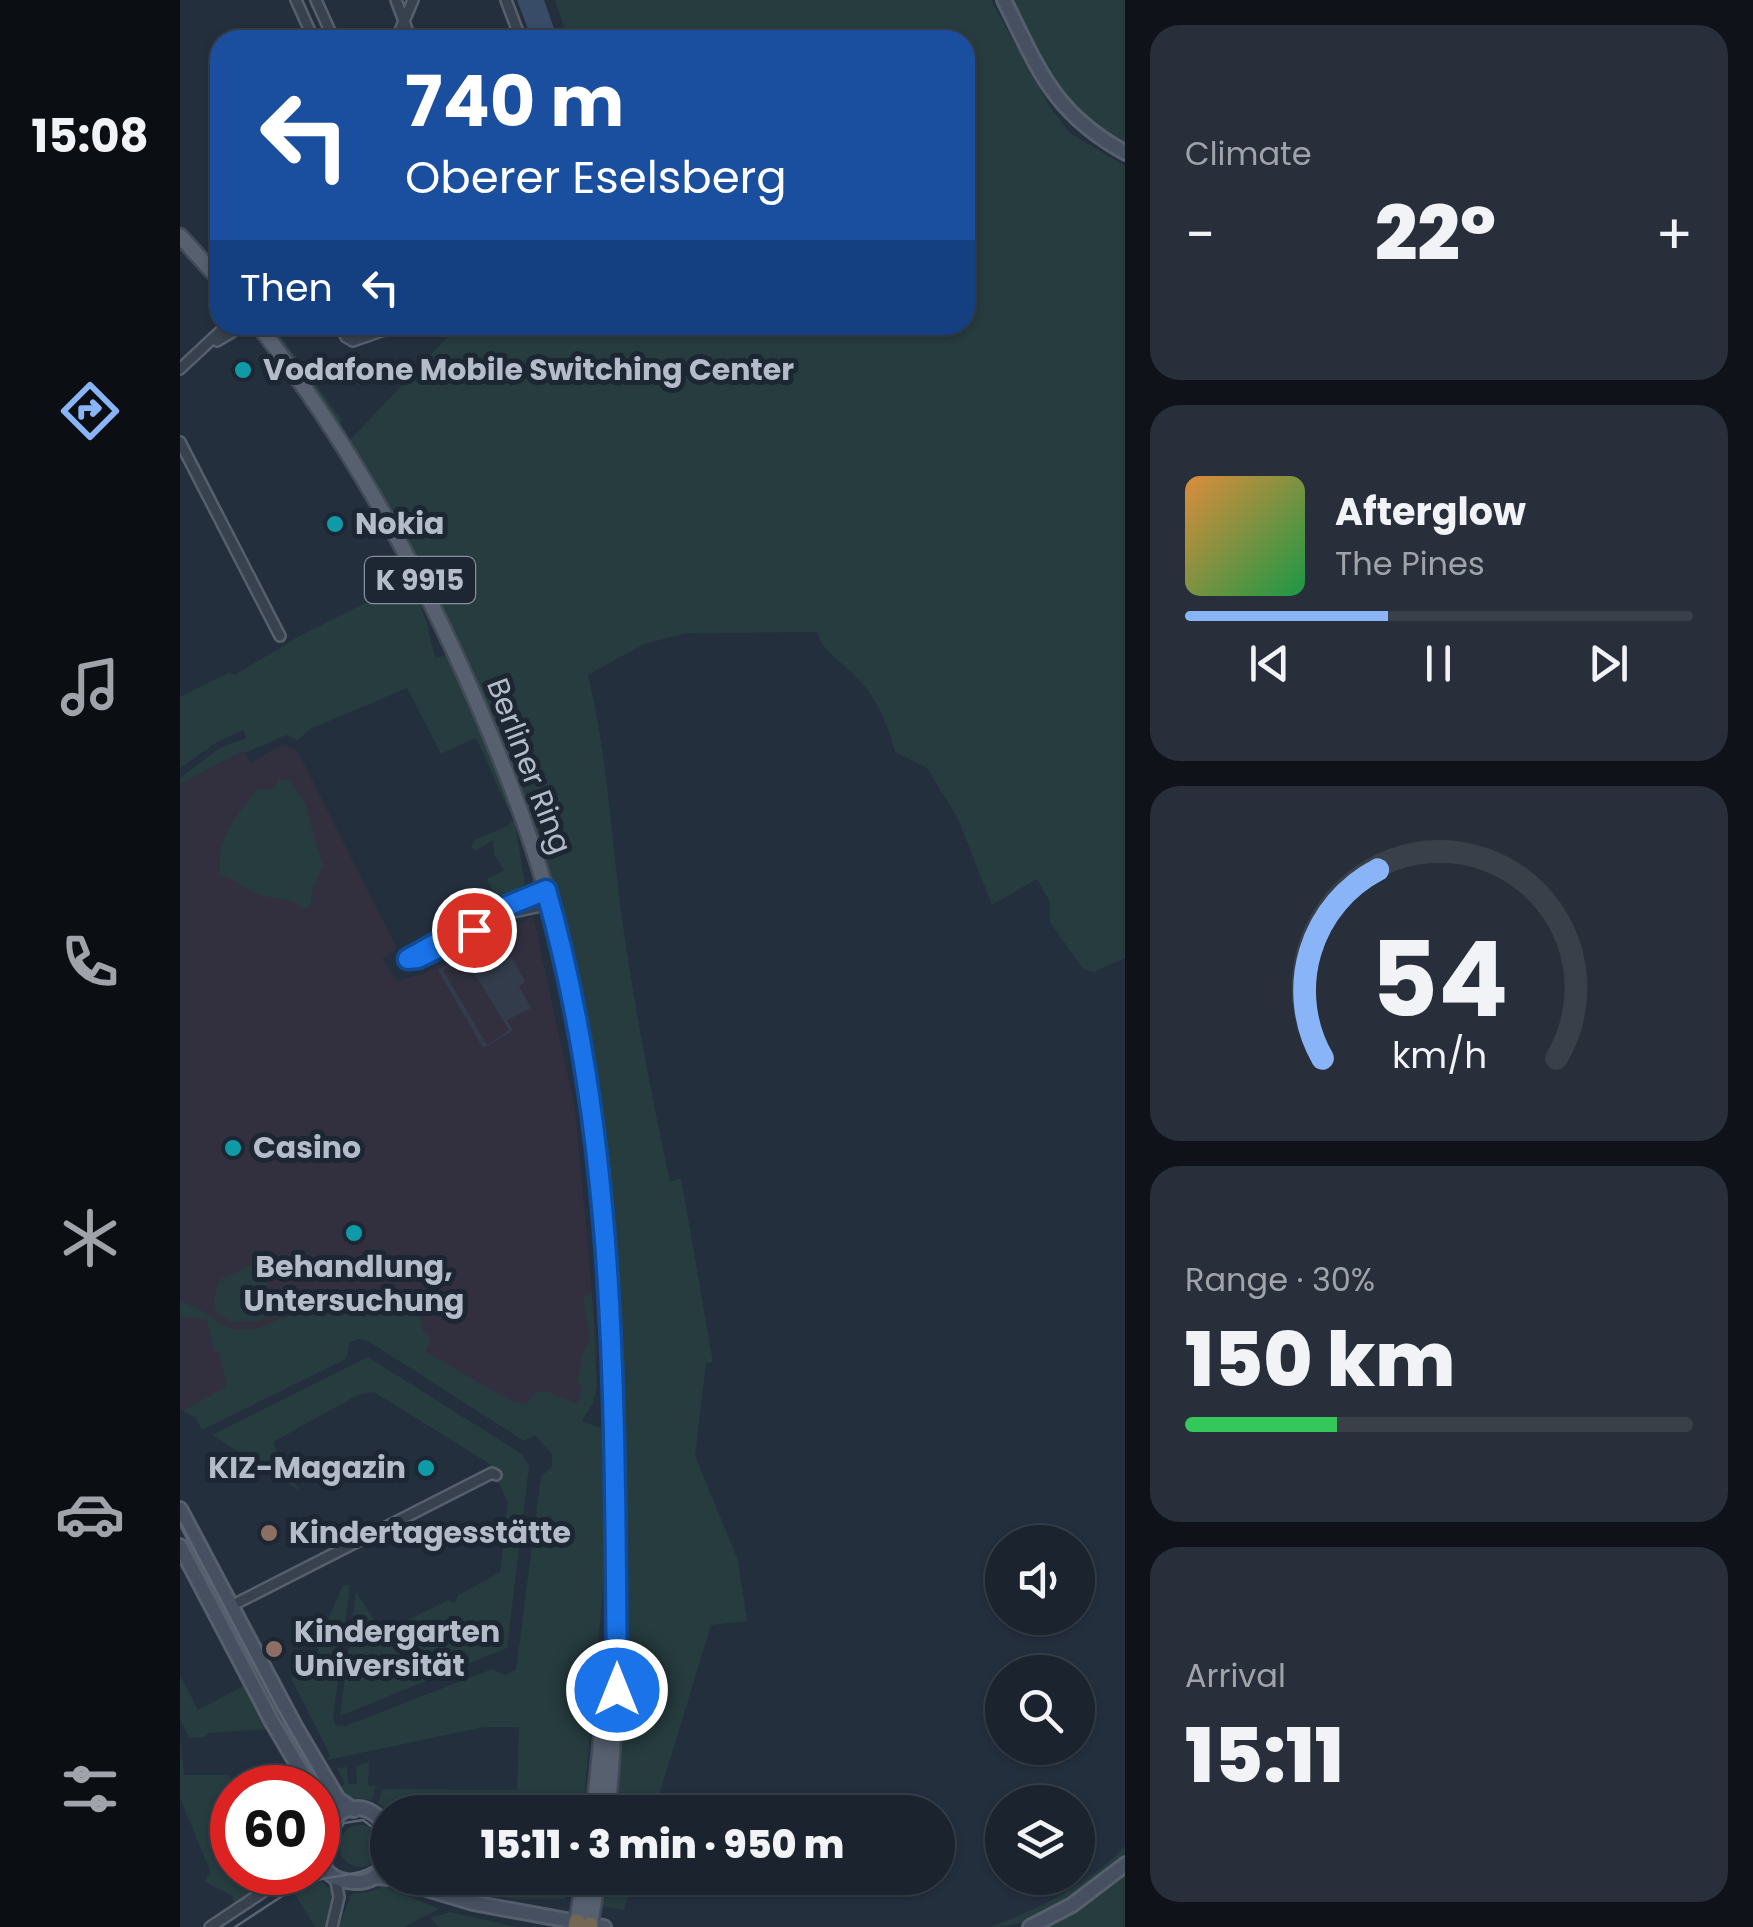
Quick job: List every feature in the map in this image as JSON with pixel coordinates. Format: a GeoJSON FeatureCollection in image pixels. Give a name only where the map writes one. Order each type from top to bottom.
{"type":"FeatureCollection","features":[{"type":"Feature","properties":{"kind":"main road"},"geometry":{"type":"LineString","coordinates":[[180,236],[210,271]]}},
{"type":"Feature","properties":{"kind":"main road","name":"Berliner Ring"},"geometry":{"type":"LineString","coordinates":[[266,335],[347,452],[436,611],[490,734],[548,897],[590,1103],[601,1206],[616,1464],[617,1690],[608,1795]]}},
{"type":"Feature","properties":{"kind":"main road","name":"Berliner Ring"},"geometry":{"type":"LineString","coordinates":[[596,1795],[616,1578]]}},
{"type":"Feature","properties":{"kind":"main road"},"geometry":{"type":"LineString","coordinates":[[585,1895],[588,1926]]}},
{"type":"Feature","properties":{"kind":"main road"},"geometry":{"type":"LineString","coordinates":[[588,1926],[594,1895]]}},
{"type":"Feature","properties":{"kind":"street"},"geometry":{"type":"LineString","coordinates":[[296,0],[310,30]]}},
{"type":"Feature","properties":{"kind":"street"},"geometry":{"type":"LineString","coordinates":[[316,0],[330,30]]}},
{"type":"Feature","properties":{"kind":"street"},"geometry":{"type":"LineString","coordinates":[[396,0],[407,30]]}},
{"type":"Feature","properties":{"kind":"street"},"geometry":{"type":"LineString","coordinates":[[400,30],[414,0]]}},
{"type":"Feature","properties":{"kind":"street"},"geometry":{"type":"LineString","coordinates":[[506,0],[517,30]]}},
{"type":"Feature","properties":{"kind":"street"},"geometry":{"type":"LineString","coordinates":[[1004,0],[1062,106],[1090,132],[1125,151]]}},
{"type":"Feature","properties":{"kind":"street"},"geometry":{"type":"LineString","coordinates":[[180,369],[217,335]]}},
{"type":"Feature","properties":{"kind":"street"},"geometry":{"type":"LineString","coordinates":[[206,347],[227,335]]}},
{"type":"Feature","properties":{"kind":"street"},"geometry":{"type":"LineString","coordinates":[[272,335],[277,350]]}},
{"type":"Feature","properties":{"kind":"street"},"geometry":{"type":"LineString","coordinates":[[346,335],[356,340],[370,335]]}},
{"type":"Feature","properties":{"kind":"street"},"geometry":{"type":"LineString","coordinates":[[180,442],[280,636]]}},
{"type":"Feature","properties":{"kind":"street"},"geometry":{"type":"LineString","coordinates":[[526,896],[538,866]]}},
{"type":"Feature","properties":{"kind":"street"},"geometry":{"type":"LineString","coordinates":[[526,896],[548,897],[418,958],[408,959],[526,896]]}},
{"type":"Feature","properties":{"kind":"street"},"geometry":{"type":"LineString","coordinates":[[216,1614],[496,1474]]}},
{"type":"Feature","properties":{"kind":"street"},"geometry":{"type":"LineString","coordinates":[[180,1509],[335,1795],[344,1805],[370,1813]]}},
{"type":"Feature","properties":{"kind":"street"},"geometry":{"type":"LineString","coordinates":[[180,1546],[298,1765]]}},
{"type":"Feature","properties":{"kind":"street"},"geometry":{"type":"LineString","coordinates":[[340,1814],[354,1810]]}},
{"type":"Feature","properties":{"kind":"street"},"geometry":{"type":"LineString","coordinates":[[1030,1927],[1072,1904],[1125,1865]]}},
{"type":"Feature","properties":{"kind":"street"},"geometry":{"type":"LineString","coordinates":[[340,1875],[356,1882],[370,1878]]}},
{"type":"Feature","properties":{"kind":"street"},"geometry":{"type":"LineString","coordinates":[[338,1905],[356,1882]]}},
{"type":"Feature","properties":{"kind":"street"},"geometry":{"type":"LineString","coordinates":[[210,1927],[259,1895]]}},
{"type":"Feature","properties":{"kind":"street"},"geometry":{"type":"LineString","coordinates":[[332,1927],[338,1895]]}},
{"type":"Feature","properties":{"kind":"street"},"geometry":{"type":"LineString","coordinates":[[444,1895],[588,1926]]}},
{"type":"Feature","properties":{"kind":"street"},"geometry":{"type":"LineString","coordinates":[[534,1915],[550,1927]]}},
{"type":"Feature","properties":{"kind":"shaded area"},"geometry":{"type":"Polygon","coordinates":[[[277,747],[295,749],[301,758],[397,949],[382,959],[398,981],[424,973],[533,916],[575,1109],[597,1349],[595,1395],[582,1421],[511,1415],[362,1318],[195,1417],[180,1409],[180,784],[243,751],[251,763],[277,747]]]}},
{"type":"Feature","properties":{"kind":"shaded area"},"geometry":{"type":"Polygon","coordinates":[[[466,954],[478,973],[512,957],[525,982],[519,986],[531,1008],[507,1020],[513,1031],[483,1048],[438,970],[466,954]],[[465,958],[443,970],[487,1045],[509,1030],[465,958]]]}},
{"type":"Feature","properties":{"kind":"green space"},"geometry":{"type":"Polygon","coordinates":[[[555,0],[991,0],[1050,107],[1070,133],[1125,166],[1125,958],[1094,972],[1083,969],[1050,922],[1050,902],[1037,879],[992,905],[958,819],[927,768],[895,752],[886,723],[871,696],[829,652],[817,632],[687,633],[644,644],[588,675],[644,1054],[670,1182],[681,1178],[713,1362],[706,1363],[695,1456],[738,1560],[747,1621],[711,1625],[659,1795],[613,1795],[621,1628],[616,1361],[605,1199],[584,1038],[548,879],[507,754],[467,662],[348,442],[450,335],[975,335],[975,30],[565,30],[555,0]]]}},
{"type":"Feature","properties":{"kind":"green space"},"geometry":{"type":"Polygon","coordinates":[[[1008,0],[1125,0],[1125,148],[1063,101],[1008,0]]]}},
{"type":"Feature","properties":{"kind":"green space"},"geometry":{"type":"Polygon","coordinates":[[[276,335],[280,335],[342,420],[338,425],[276,335]]]}},
{"type":"Feature","properties":{"kind":"green space"},"geometry":{"type":"Polygon","coordinates":[[[402,584],[422,608],[436,658],[446,655],[484,738],[512,814],[476,738],[441,754],[407,688],[310,729],[298,740],[286,735],[243,751],[180,784],[180,778],[220,748],[246,738],[243,730],[217,742],[180,768],[180,697],[230,672],[234,675],[402,584]]]}},
{"type":"Feature","properties":{"kind":"green space"},"geometry":{"type":"Polygon","coordinates":[[[279,780],[288,780],[303,798],[323,866],[306,910],[287,900],[258,894],[221,875],[221,851],[235,820],[255,790],[273,789],[279,780]]]}},
{"type":"Feature","properties":{"kind":"green space"},"geometry":{"type":"Polygon","coordinates":[[[511,820],[515,823],[525,884],[495,896],[487,879],[504,870],[494,855],[493,840],[476,850],[471,848],[473,841],[509,825],[511,820]]]}},
{"type":"Feature","properties":{"kind":"green space"},"geometry":{"type":"Polygon","coordinates":[[[251,1265],[265,1278],[271,1311],[259,1321],[230,1322],[215,1310],[218,1287],[221,1279],[251,1265]]]}},
{"type":"Feature","properties":{"kind":"green space"},"geometry":{"type":"Polygon","coordinates":[[[592,1294],[597,1387],[582,1421],[606,1430],[604,1578],[585,1795],[381,1795],[383,1789],[517,1790],[519,1727],[484,1727],[327,1760],[330,1755],[291,1678],[312,1668],[317,1645],[343,1585],[350,1585],[333,1719],[336,1725],[345,1726],[492,1669],[504,1675],[516,1670],[541,1476],[552,1467],[552,1454],[535,1435],[524,1441],[368,1341],[359,1339],[350,1342],[346,1359],[202,1430],[195,1417],[183,1411],[227,1386],[207,1319],[180,1317],[180,1301],[237,1330],[257,1329],[281,1318],[369,1299],[419,1315],[423,1331],[431,1340],[426,1352],[511,1401],[526,1404],[536,1392],[549,1392],[577,1404],[582,1388],[577,1382],[582,1357],[590,1339],[583,1297],[592,1294]]]}},
{"type":"Feature","properties":{"kind":"green space"},"geometry":{"type":"Polygon","coordinates":[[[368,1357],[522,1454],[529,1466],[507,1648],[340,1716],[356,1592],[382,1632],[449,1600],[452,1603],[457,1596],[500,1572],[508,1503],[490,1464],[374,1392],[358,1395],[273,1442],[283,1467],[300,1491],[212,1435],[368,1357]]]}},
{"type":"Feature","properties":{"kind":"green space"},"geometry":{"type":"Polygon","coordinates":[[[230,1616],[312,1765],[302,1765],[224,1619],[230,1616]]]}},
{"type":"Feature","properties":{"kind":"green space"},"geometry":{"type":"Polygon","coordinates":[[[180,1675],[198,1710],[245,1685],[269,1729],[189,1738],[180,1719],[180,1675]]]}},
{"type":"Feature","properties":{"kind":"green space"},"geometry":{"type":"Polygon","coordinates":[[[180,1733],[184,1775],[210,1775],[210,1871],[180,1798],[180,1733]]]}},
{"type":"Feature","properties":{"kind":"green space"},"geometry":{"type":"Polygon","coordinates":[[[369,1762],[368,1785],[376,1786],[370,1800],[346,1798],[340,1789],[345,1783],[340,1768],[347,1767],[348,1784],[357,1784],[356,1766],[369,1762]]]}},
{"type":"Feature","properties":{"kind":"green space"},"geometry":{"type":"Polygon","coordinates":[[[352,1827],[368,1827],[370,1864],[352,1865],[341,1854],[341,1838],[352,1827]]]}},
{"type":"Feature","properties":{"kind":"green space"},"geometry":{"type":"Polygon","coordinates":[[[1125,1846],[1125,1858],[1095,1882],[1095,1873],[1125,1846]]]}},
{"type":"Feature","properties":{"kind":"green space"},"geometry":{"type":"Polygon","coordinates":[[[1125,1868],[1125,1927],[1047,1927],[1095,1895],[1125,1868]]]}},
{"type":"Feature","properties":{"kind":"green space"},"geometry":{"type":"Polygon","coordinates":[[[351,1894],[406,1895],[439,1909],[404,1927],[339,1927],[351,1894]]]}},
{"type":"Feature","properties":{"kind":"green space"},"geometry":{"type":"Polygon","coordinates":[[[231,1895],[251,1895],[234,1906],[231,1895]]]}},
{"type":"Feature","properties":{"kind":"green space"},"geometry":{"type":"Polygon","coordinates":[[[296,1895],[332,1895],[326,1927],[315,1927],[296,1895]]]}},
{"type":"Feature","properties":{"kind":"green space"},"geometry":{"type":"Polygon","coordinates":[[[500,1895],[568,1895],[565,1899],[513,1900],[500,1895]]]}},
{"type":"Feature","properties":{"kind":"green space"},"geometry":{"type":"Polygon","coordinates":[[[599,1895],[629,1895],[624,1910],[598,1905],[599,1895]]]}},
{"type":"Feature","properties":{"kind":"green space"},"geometry":{"type":"Polygon","coordinates":[[[1060,1895],[1076,1895],[1028,1921],[990,1927],[1060,1895]]]}},
{"type":"Feature","properties":{"kind":"green space"},"geometry":{"type":"Polygon","coordinates":[[[450,1912],[517,1927],[439,1927],[430,1918],[450,1912]]]}},
{"type":"Feature","properties":{"kind":"water"},"geometry":{"type":"Polygon","coordinates":[[[517,0],[544,0],[554,30],[528,30],[517,0]]]}},
{"type":"Feature","properties":{"kind":"tram line"},"geometry":{"type":"LineString","coordinates":[[180,1522],[330,1800],[337,1820],[335,1847],[322,1870],[235,1927]]}},
{"type":"Feature","properties":{"kind":"tram line"},"geometry":{"type":"LineString","coordinates":[[340,1829],[344,1823],[363,1820],[380,1833],[383,1848],[381,1859],[373,1866],[340,1876]]}},
{"type":"Feature","properties":{"kind":"place","name":"Vodafone Mobile Switching Center"},"geometry":{"type":"Point","coordinates":[243,370]}},
{"type":"Feature","properties":{"kind":"place","name":"Nokia"},"geometry":{"type":"Point","coordinates":[335,524]}},
{"type":"Feature","properties":{"kind":"place","name":"Casino"},"geometry":{"type":"Point","coordinates":[233,1148]}},
{"type":"Feature","properties":{"kind":"place","name":"Behandlung, Untersuchung"},"geometry":{"type":"Point","coordinates":[354,1233]}},
{"type":"Feature","properties":{"kind":"place","name":"KIZ-Magazin"},"geometry":{"type":"Point","coordinates":[426,1468]}},
{"type":"Feature","properties":{"kind":"place","name":"Kindertagesstätte"},"geometry":{"type":"Point","coordinates":[269,1533]}},
{"type":"Feature","properties":{"kind":"place","name":"Kindergarten Universität"},"geometry":{"type":"Point","coordinates":[274,1649]}},
{"type":"Feature","properties":{"kind":"route"},"geometry":{"type":"LineString","coordinates":[[474,930],[418,958],[408,959],[488,914],[546,890],[572,1000],[590,1103],[610,1332],[616,1464],[617,1690]]}}]}
